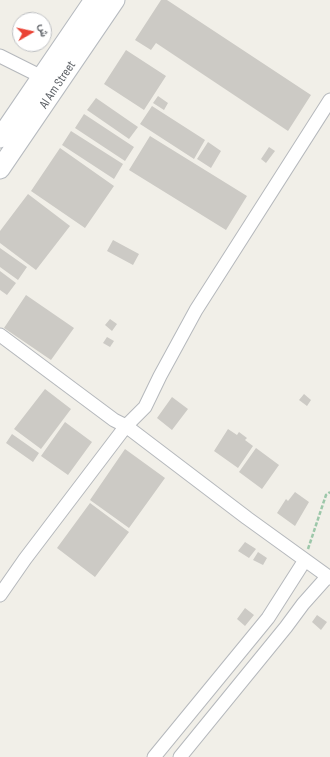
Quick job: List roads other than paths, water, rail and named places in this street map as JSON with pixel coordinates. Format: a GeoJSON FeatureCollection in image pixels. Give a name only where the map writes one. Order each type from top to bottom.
{"type":"FeatureCollection","features":[{"type":"Feature","properties":{"kind":"main road","name":"Al Am Street"},"geometry":{"type":"LineString","coordinates":[[0,138],[94,0]]}},
{"type":"Feature","properties":{"kind":"main road","name":"Al Am Street"},"geometry":{"type":"LineString","coordinates":[[0,170],[115,0]]}},
{"type":"Feature","properties":{"kind":"street"},"geometry":{"type":"LineString","coordinates":[[0,56],[42,77]]}},
{"type":"Feature","properties":{"kind":"street"},"geometry":{"type":"LineString","coordinates":[[0,596],[25,559],[126,426],[145,407],[196,310],[330,100]]}},
{"type":"Feature","properties":{"kind":"street"},"geometry":{"type":"LineString","coordinates":[[0,335],[114,420],[126,426],[247,518],[328,577],[303,604],[180,757]]}},
{"type":"Feature","properties":{"kind":"street"},"geometry":{"type":"LineString","coordinates":[[154,757],[268,618],[305,560]]}}]}
